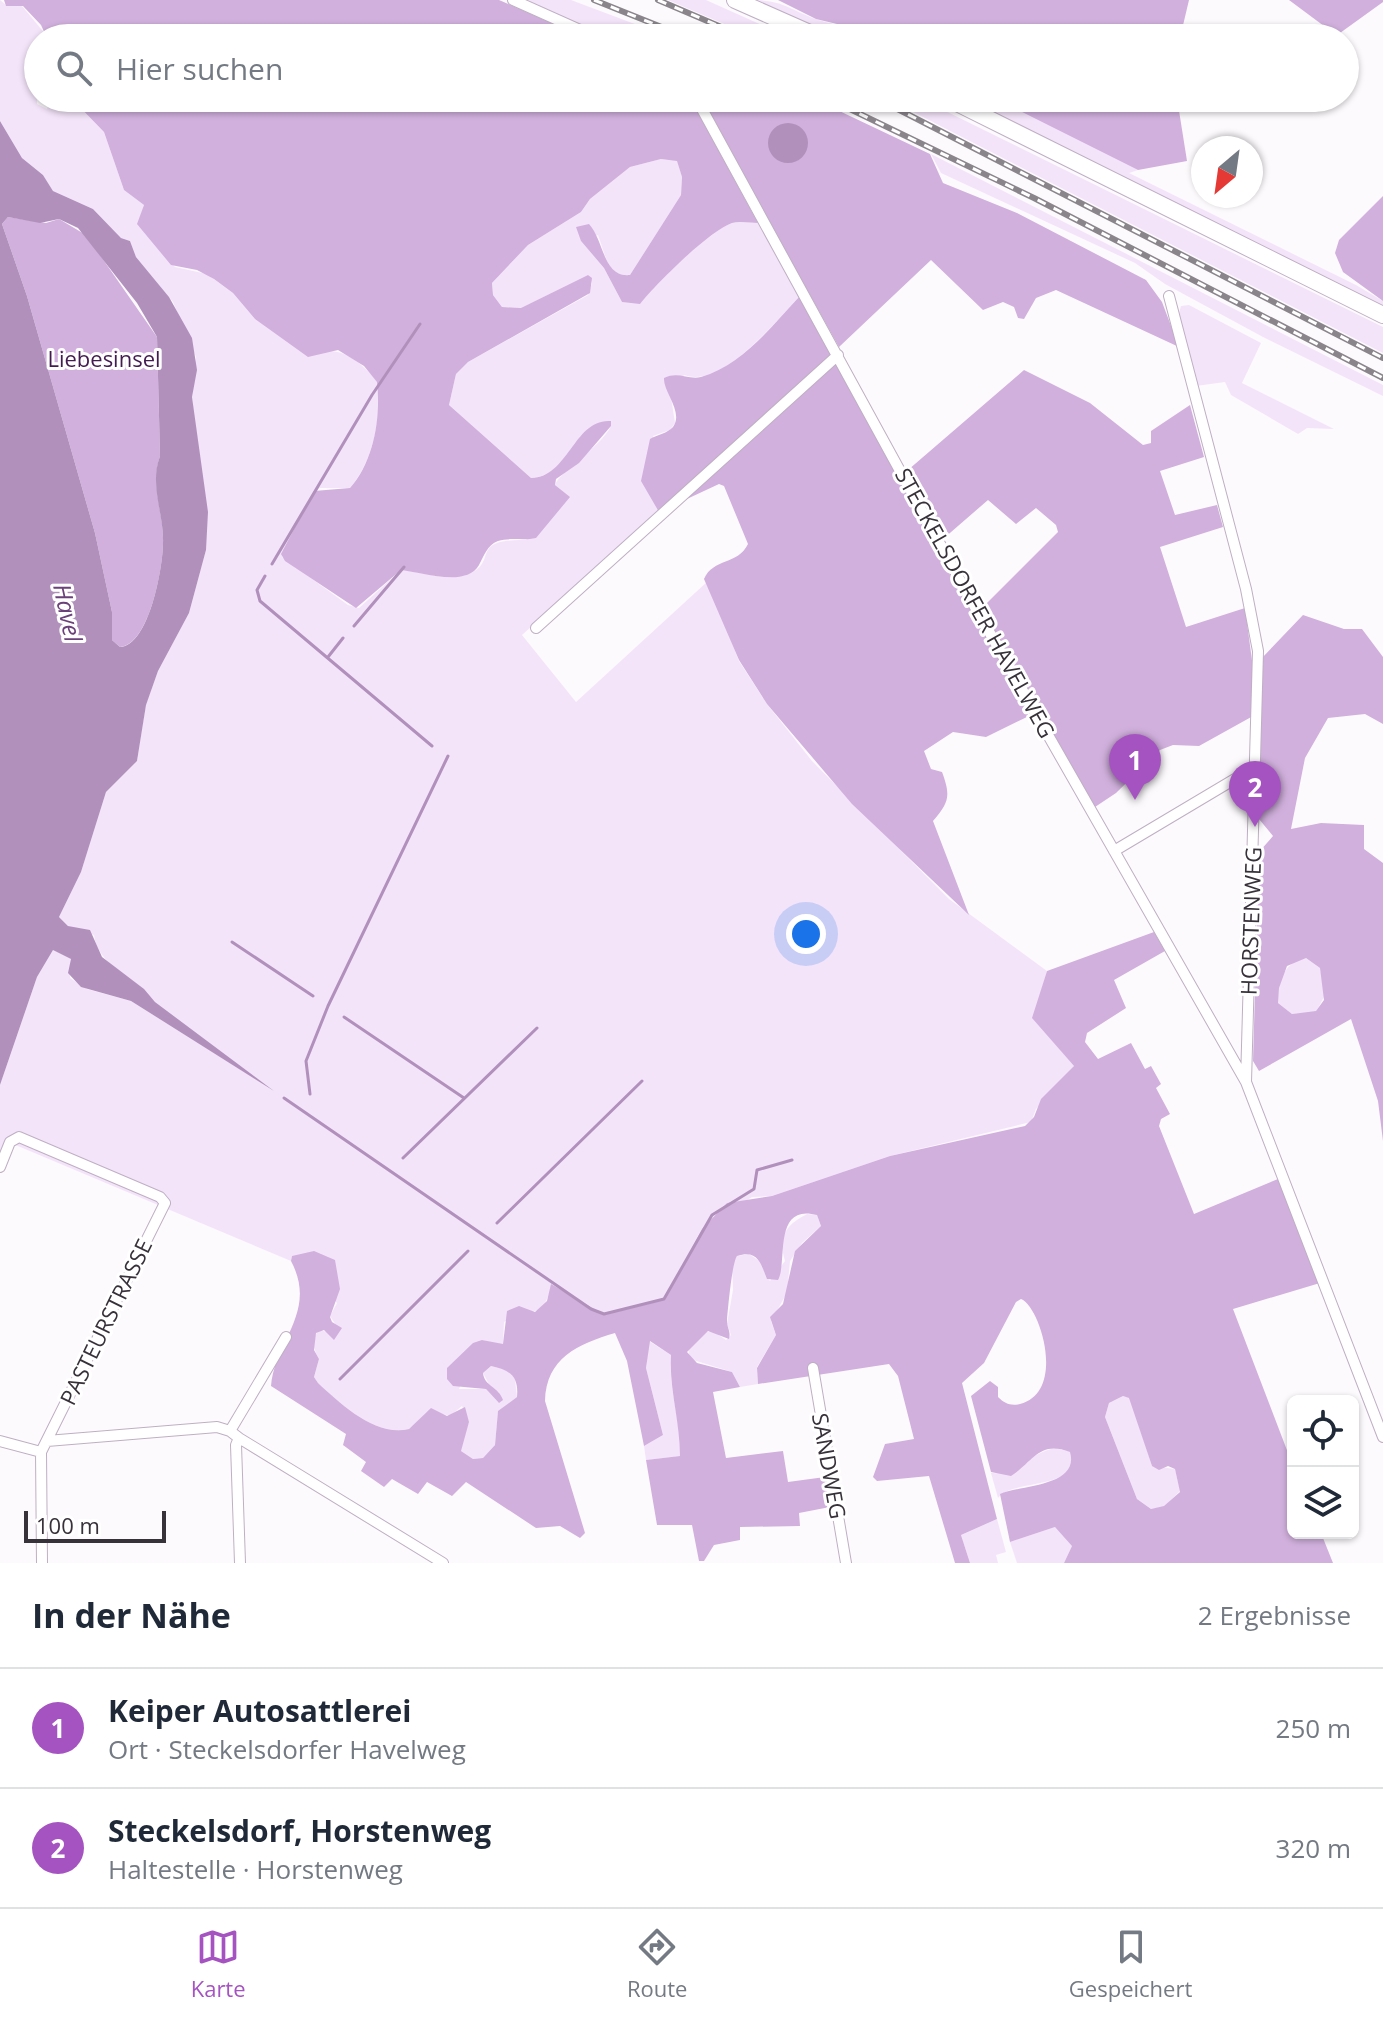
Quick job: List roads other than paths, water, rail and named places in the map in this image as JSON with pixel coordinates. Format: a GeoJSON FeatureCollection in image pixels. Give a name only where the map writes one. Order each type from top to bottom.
{"type":"FeatureCollection","features":[{"type":"Feature","properties":{"kind":"main road"},"geometry":{"type":"LineString","coordinates":[[735,0],[789,24]]}},
{"type":"Feature","properties":{"kind":"main road"},"geometry":{"type":"LineString","coordinates":[[975,112],[1383,315]]}},
{"type":"Feature","properties":{"kind":"street"},"geometry":{"type":"LineString","coordinates":[[513,0],[567,24]]}},
{"type":"Feature","properties":{"kind":"street","name":"STECKELSDORFER HAVELWEG"},"geometry":{"type":"LineString","coordinates":[[704,112],[963,586],[1246,1082]]}},
{"type":"Feature","properties":{"kind":"street","name":"HORSTENWEG"},"geometry":{"type":"LineString","coordinates":[[1169,296],[1246,589],[1258,651],[1246,1082],[1383,1437]]}},
{"type":"Feature","properties":{"kind":"street"},"geometry":{"type":"LineString","coordinates":[[536,628],[838,355]]}},
{"type":"Feature","properties":{"kind":"street"},"geometry":{"type":"LineString","coordinates":[[1114,851],[1255,767]]}},
{"type":"Feature","properties":{"kind":"street","name":"PASTEURSTRASSE"},"geometry":{"type":"LineString","coordinates":[[0,1167],[10,1142],[19,1137],[160,1197],[165,1203],[41,1452]]}},
{"type":"Feature","properties":{"kind":"street"},"geometry":{"type":"LineString","coordinates":[[240,1563],[234,1434],[286,1337]]}},
{"type":"Feature","properties":{"kind":"street","name":"SANDWEG"},"geometry":{"type":"LineString","coordinates":[[813,1368],[846,1563]]}},
{"type":"Feature","properties":{"kind":"street"},"geometry":{"type":"LineString","coordinates":[[47,1441],[217,1427],[234,1434],[443,1563]]}},
{"type":"Feature","properties":{"kind":"street"},"geometry":{"type":"LineString","coordinates":[[0,1441],[41,1452],[42,1563]]}},
{"type":"Feature","properties":{"kind":"water","name":"Havel"},"geometry":{"type":"Polygon","coordinates":[[[0,121],[22,158],[43,175],[53,191],[93,209],[121,238],[130,241],[136,257],[169,297],[192,338],[197,370],[192,397],[208,512],[206,550],[189,613],[158,671],[146,705],[137,761],[106,792],[81,872],[59,917],[68,926],[90,930],[102,957],[144,989],[155,1002],[274,1091],[131,1001],[81,987],[68,973],[71,959],[53,950],[37,977],[0,1085],[0,121]],[[8,217],[2,224],[27,296],[95,533],[112,612],[112,640],[120,647],[139,634],[146,620],[157,586],[162,554],[163,532],[156,488],[160,456],[157,337],[137,303],[78,228],[59,219],[40,223],[8,217]]]}},
{"type":"Feature","properties":{"kind":"water"},"geometry":{"type":"Polygon","coordinates":[[[788,123],[802,129],[808,143],[802,157],[788,163],[774,157],[768,143],[774,129],[788,123]]]}},
{"type":"Feature","properties":{"kind":"waterway"},"geometry":{"type":"LineString","coordinates":[[272,564],[372,395],[420,324]]}},
{"type":"Feature","properties":{"kind":"waterway"},"geometry":{"type":"LineString","coordinates":[[354,626],[404,567]]}},
{"type":"Feature","properties":{"kind":"waterway"},"geometry":{"type":"LineString","coordinates":[[265,576],[257,590],[260,601],[432,746]]}},
{"type":"Feature","properties":{"kind":"waterway"},"geometry":{"type":"LineString","coordinates":[[328,657],[343,638]]}},
{"type":"Feature","properties":{"kind":"waterway"},"geometry":{"type":"LineString","coordinates":[[310,1094],[306,1061],[328,1006],[448,756]]}},
{"type":"Feature","properties":{"kind":"waterway"},"geometry":{"type":"LineString","coordinates":[[232,942],[313,996]]}},
{"type":"Feature","properties":{"kind":"waterway"},"geometry":{"type":"LineString","coordinates":[[344,1017],[464,1098]]}},
{"type":"Feature","properties":{"kind":"waterway"},"geometry":{"type":"LineString","coordinates":[[403,1158],[537,1028]]}},
{"type":"Feature","properties":{"kind":"waterway"},"geometry":{"type":"LineString","coordinates":[[497,1223],[642,1081]]}},
{"type":"Feature","properties":{"kind":"waterway"},"geometry":{"type":"LineString","coordinates":[[284,1098],[591,1309],[604,1314],[664,1299],[712,1215],[754,1189],[757,1170],[792,1160]]}},
{"type":"Feature","properties":{"kind":"waterway"},"geometry":{"type":"LineString","coordinates":[[340,1379],[468,1251]]}},
{"type":"Feature","properties":{"kind":"railway"},"geometry":{"type":"LineString","coordinates":[[594,0],[654,24]]}},
{"type":"Feature","properties":{"kind":"railway"},"geometry":{"type":"LineString","coordinates":[[658,0],[714,24]]}},
{"type":"Feature","properties":{"kind":"railway"},"geometry":{"type":"LineString","coordinates":[[856,112],[1034,198],[1383,378]]}},
{"type":"Feature","properties":{"kind":"railway"},"geometry":{"type":"LineString","coordinates":[[903,112],[1383,358]]}},
{"type":"Feature","properties":{"kind":"place","name":"Keiper Autosattlerei"},"geometry":{"type":"Point","coordinates":[1135,800]}},
{"type":"Feature","properties":{"kind":"place","name":"Steckelsdorf, Horstenweg"},"geometry":{"type":"Point","coordinates":[1255,827]}},
{"type":"Feature","properties":{"kind":"park label","name":"Liebesinsel"},"geometry":{"type":"Point","coordinates":[104,359]}}]}
